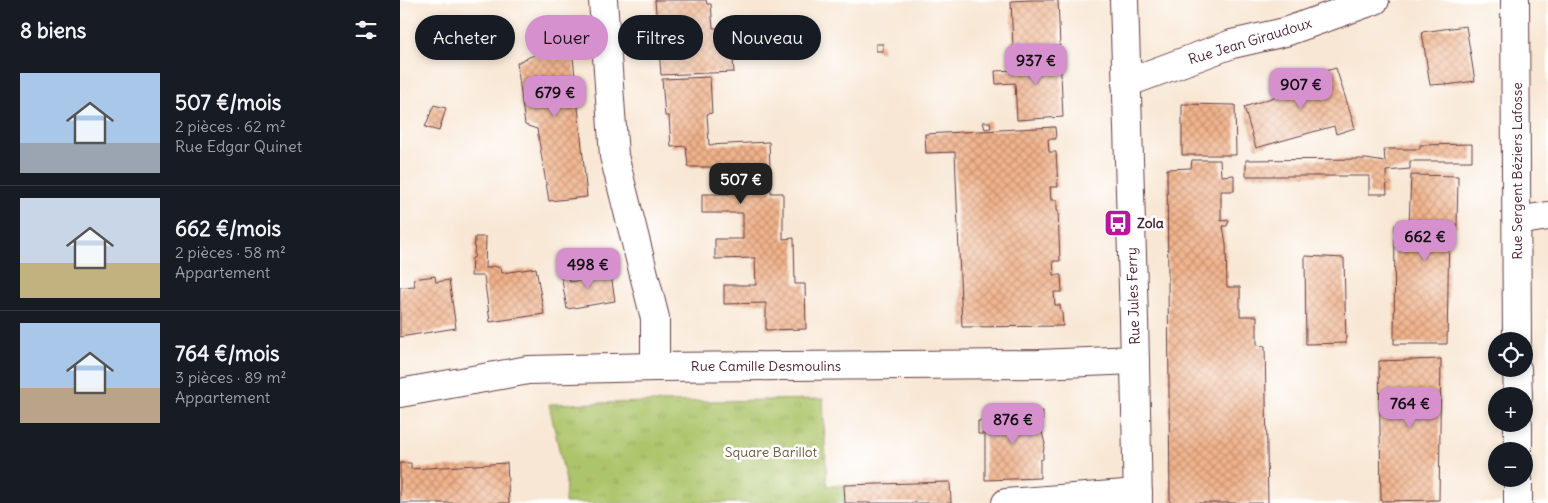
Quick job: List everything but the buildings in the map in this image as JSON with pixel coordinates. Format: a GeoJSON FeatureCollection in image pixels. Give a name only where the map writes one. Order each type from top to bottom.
{"type":"FeatureCollection","features":[{"type":"Feature","properties":{"kind":"street"},"geometry":{"type":"LineString","coordinates":[[603,0],[614,156],[655,318],[655,367]]}},
{"type":"Feature","properties":{"kind":"street","name":"Rue Jules Ferry"},"geometry":{"type":"LineString","coordinates":[[1124,0],[1138,498]]}},
{"type":"Feature","properties":{"kind":"street","name":"Rue Jean Giraudoux"},"geometry":{"type":"LineString","coordinates":[[1126,83],[1232,44],[1285,32],[1375,0]]}},
{"type":"Feature","properties":{"kind":"street","name":"Rue Sergent Béziers Lafosse"},"geometry":{"type":"LineString","coordinates":[[1515,0],[1517,332]]}},
{"type":"Feature","properties":{"kind":"street"},"geometry":{"type":"LineString","coordinates":[[1517,221],[1548,216]]}},
{"type":"Feature","properties":{"kind":"street","name":"Rue Camille Desmoulins"},"geometry":{"type":"LineString","coordinates":[[400,393],[528,370],[655,367],[1039,364],[1135,360]]}},
{"type":"Feature","properties":{"kind":"street"},"geometry":{"type":"LineString","coordinates":[[1518,487],[1518,503]]}},
{"type":"Feature","properties":{"kind":"street"},"geometry":{"type":"LineString","coordinates":[[1006,503],[1138,498]]}},
{"type":"Feature","properties":{"kind":"green space","name":"Square Barillot"},"geometry":{"type":"Polygon","coordinates":[[[823,399],[827,486],[844,485],[845,503],[565,503],[566,481],[549,404],[823,399]]]}},
{"type":"Feature","properties":{"kind":"place","name":"Zola"},"geometry":{"type":"Point","coordinates":[1118,223]}}]}
